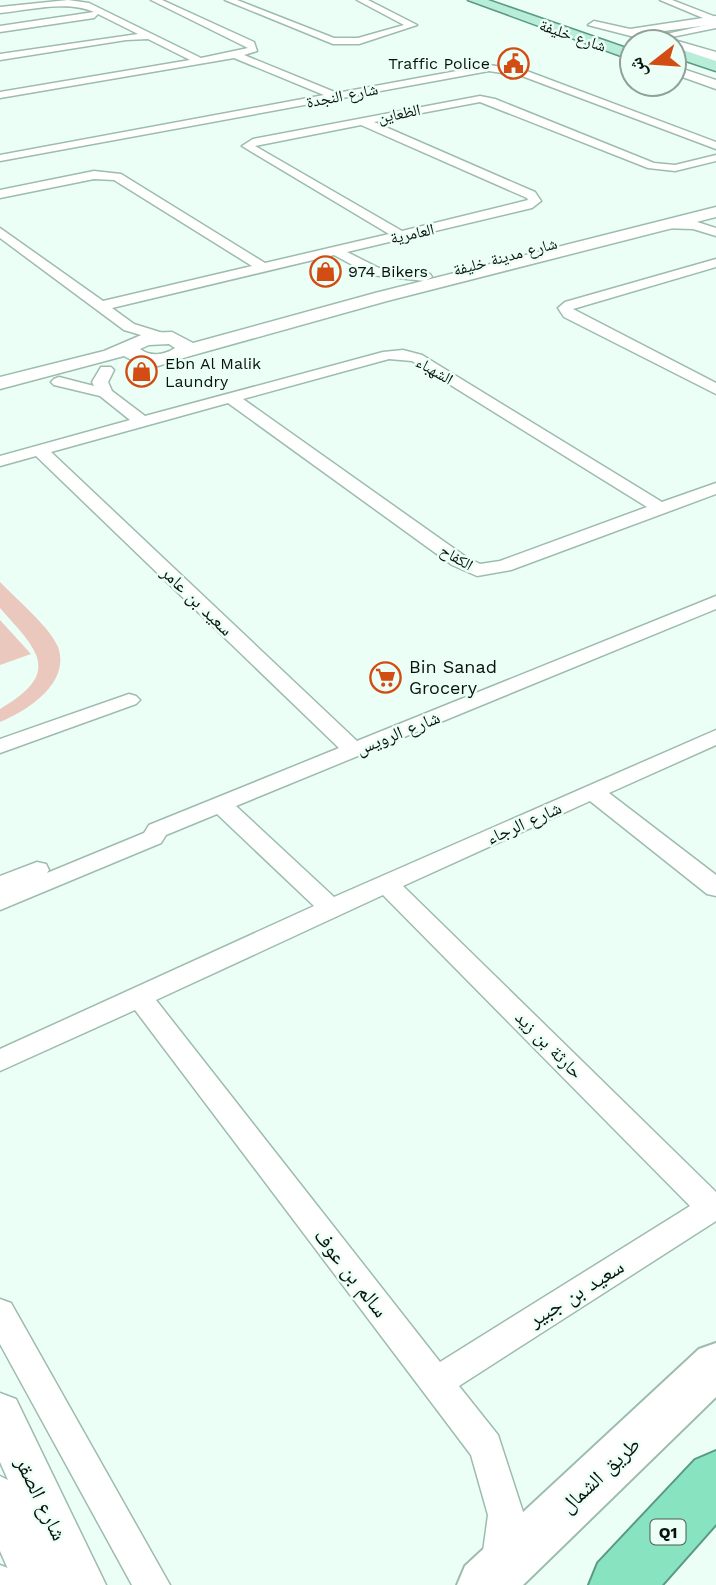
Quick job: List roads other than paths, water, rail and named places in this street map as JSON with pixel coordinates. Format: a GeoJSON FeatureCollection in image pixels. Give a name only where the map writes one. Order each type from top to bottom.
{"type":"FeatureCollection","features":[{"type":"Feature","properties":{"kind":"highway","name":"Q1"},"geometry":{"type":"LineString","coordinates":[[620,1585],[716,1480]]}},
{"type":"Feature","properties":{"kind":"main road","name":"شارع خليفة"},"geometry":{"type":"LineString","coordinates":[[475,0],[618,50]]}},
{"type":"Feature","properties":{"kind":"main road","name":"شارع خليفة"},"geometry":{"type":"LineString","coordinates":[[545,8],[618,30]]}},
{"type":"Feature","properties":{"kind":"main road"},"geometry":{"type":"LineString","coordinates":[[688,57],[716,66]]}},
{"type":"Feature","properties":{"kind":"main road"},"geometry":{"type":"LineString","coordinates":[[688,73],[716,83]]}},
{"type":"Feature","properties":{"kind":"main road","name":"طريق الشمال"},"geometry":{"type":"LineString","coordinates":[[491,1578],[716,1365]]}},
{"type":"Feature","properties":{"kind":"street"},"geometry":{"type":"LineString","coordinates":[[0,95],[235,55],[251,51],[254,46],[155,0]]}},
{"type":"Feature","properties":{"kind":"street"},"geometry":{"type":"LineString","coordinates":[[229,0],[333,41],[359,41],[412,25],[361,0]]}},
{"type":"Feature","properties":{"kind":"street"},"geometry":{"type":"LineString","coordinates":[[664,0],[716,22]]}},
{"type":"Feature","properties":{"kind":"street"},"geometry":{"type":"LineString","coordinates":[[0,10],[78,4],[89,6],[200,61]]}},
{"type":"Feature","properties":{"kind":"street"},"geometry":{"type":"LineString","coordinates":[[0,29],[102,14]]}},
{"type":"Feature","properties":{"kind":"street"},"geometry":{"type":"LineString","coordinates":[[688,28],[716,22]]}},
{"type":"Feature","properties":{"kind":"street"},"geometry":{"type":"LineString","coordinates":[[688,30],[716,22]]}},
{"type":"Feature","properties":{"kind":"street"},"geometry":{"type":"LineString","coordinates":[[126,37],[138,31]]}},
{"type":"Feature","properties":{"kind":"street"},"geometry":{"type":"LineString","coordinates":[[0,57],[126,37],[150,37]]}},
{"type":"Feature","properties":{"kind":"street"},"geometry":{"type":"LineString","coordinates":[[688,49],[716,57]]}},
{"type":"Feature","properties":{"kind":"street"},"geometry":{"type":"LineString","coordinates":[[235,55],[335,96]]}},
{"type":"Feature","properties":{"kind":"street","name":"شارع النجدة"},"geometry":{"type":"LineString","coordinates":[[0,158],[478,69],[506,69],[524,73],[716,146]]}},
{"type":"Feature","properties":{"kind":"street","name":"الظعاين"},"geometry":{"type":"LineString","coordinates":[[401,236],[248,146],[253,142],[480,99],[491,101],[652,166],[675,167],[716,158]]}},
{"type":"Feature","properties":{"kind":"street","name":"العامرية"},"geometry":{"type":"LineString","coordinates":[[101,306],[401,236],[528,205],[535,201],[531,195],[362,121]]}},
{"type":"Feature","properties":{"kind":"street"},"geometry":{"type":"LineString","coordinates":[[0,194],[108,174],[264,268]]}},
{"type":"Feature","properties":{"kind":"street","name":"شارع مدينة خليفة"},"geometry":{"type":"LineString","coordinates":[[172,342],[665,225],[713,217]]}},
{"type":"Feature","properties":{"kind":"street","name":"شارع مدينة خليفة"},"geometry":{"type":"LineString","coordinates":[[172,342],[379,280],[425,277],[713,217]]}},
{"type":"Feature","properties":{"kind":"street"},"geometry":{"type":"LineString","coordinates":[[0,232],[101,306],[131,340],[135,356],[152,360]]}},
{"type":"Feature","properties":{"kind":"street"},"geometry":{"type":"LineString","coordinates":[[336,251],[379,280]]}},
{"type":"Feature","properties":{"kind":"street"},"geometry":{"type":"LineString","coordinates":[[716,263],[570,305],[565,309],[569,314],[716,389]]}},
{"type":"Feature","properties":{"kind":"street"},"geometry":{"type":"LineString","coordinates":[[698,268],[716,276]]}},
{"type":"Feature","properties":{"kind":"street"},"geometry":{"type":"LineString","coordinates":[[131,340],[172,342],[174,357],[106,370],[60,383],[0,386],[131,340]]}},
{"type":"Feature","properties":{"kind":"street","name":"الشهباء"},"geometry":{"type":"LineString","coordinates":[[0,461],[388,355],[403,354],[417,358],[660,508]]}},
{"type":"Feature","properties":{"kind":"street"},"geometry":{"type":"LineString","coordinates":[[105,393],[100,382],[106,370]]}},
{"type":"Feature","properties":{"kind":"street"},"geometry":{"type":"LineString","coordinates":[[60,383],[105,393],[142,422]]}},
{"type":"Feature","properties":{"kind":"street","name":"الكفاح"},"geometry":{"type":"LineString","coordinates":[[231,397],[459,562],[477,570],[504,566],[716,488]]}},
{"type":"Feature","properties":{"kind":"street","name":"سعيد بن عامر"},"geometry":{"type":"LineString","coordinates":[[39,450],[355,751]]}},
{"type":"Feature","properties":{"kind":"street","name":"شارع الرويس"},"geometry":{"type":"LineString","coordinates":[[158,830],[716,602]]}},
{"type":"Feature","properties":{"kind":"street"},"geometry":{"type":"LineString","coordinates":[[0,746],[129,700]]}},
{"type":"Feature","properties":{"kind":"street","name":"شارع الرجاء"},"geometry":{"type":"LineString","coordinates":[[0,1061],[386,883],[716,737]]}},
{"type":"Feature","properties":{"kind":"street"},"geometry":{"type":"LineString","coordinates":[[593,792],[716,888]]}},
{"type":"Feature","properties":{"kind":"street"},"geometry":{"type":"LineString","coordinates":[[221,806],[331,908]]}},
{"type":"Feature","properties":{"kind":"street"},"geometry":{"type":"LineString","coordinates":[[0,902],[153,838],[158,830],[139,828],[6,879]]}},
{"type":"Feature","properties":{"kind":"street","name":"حارثة بن زيد"},"geometry":{"type":"LineString","coordinates":[[386,883],[714,1206]]}},
{"type":"Feature","properties":{"kind":"street","name":"سالم بن عوف"},"geometry":{"type":"LineString","coordinates":[[140,998],[486,1447],[506,1515],[491,1578]]}},
{"type":"Feature","properties":{"kind":"street","name":"سعيد بن جبير"},"geometry":{"type":"LineString","coordinates":[[447,1395],[714,1206]]}},
{"type":"Feature","properties":{"kind":"street"},"geometry":{"type":"LineString","coordinates":[[0,1313],[152,1585]]}},
{"type":"Feature","properties":{"kind":"street","name":"شارع الصقر"},"geometry":{"type":"LineString","coordinates":[[0,1414],[82,1585]]}},
{"type":"Feature","properties":{"kind":"street","name":"شارع الصقر"},"geometry":{"type":"LineString","coordinates":[[0,1499],[40,1585]]}},
{"type":"Feature","properties":{"kind":"place","name":"Traffic Police"},"geometry":{"type":"Point","coordinates":[513,63]}},
{"type":"Feature","properties":{"kind":"place","name":"974 Bikers"},"geometry":{"type":"Point","coordinates":[325,271]}},
{"type":"Feature","properties":{"kind":"place","name":"Ebn Al Malik Laundry"},"geometry":{"type":"Point","coordinates":[142,372]}},
{"type":"Feature","properties":{"kind":"place","name":"Bin Sanad Grocery"},"geometry":{"type":"Point","coordinates":[386,677]}}]}
